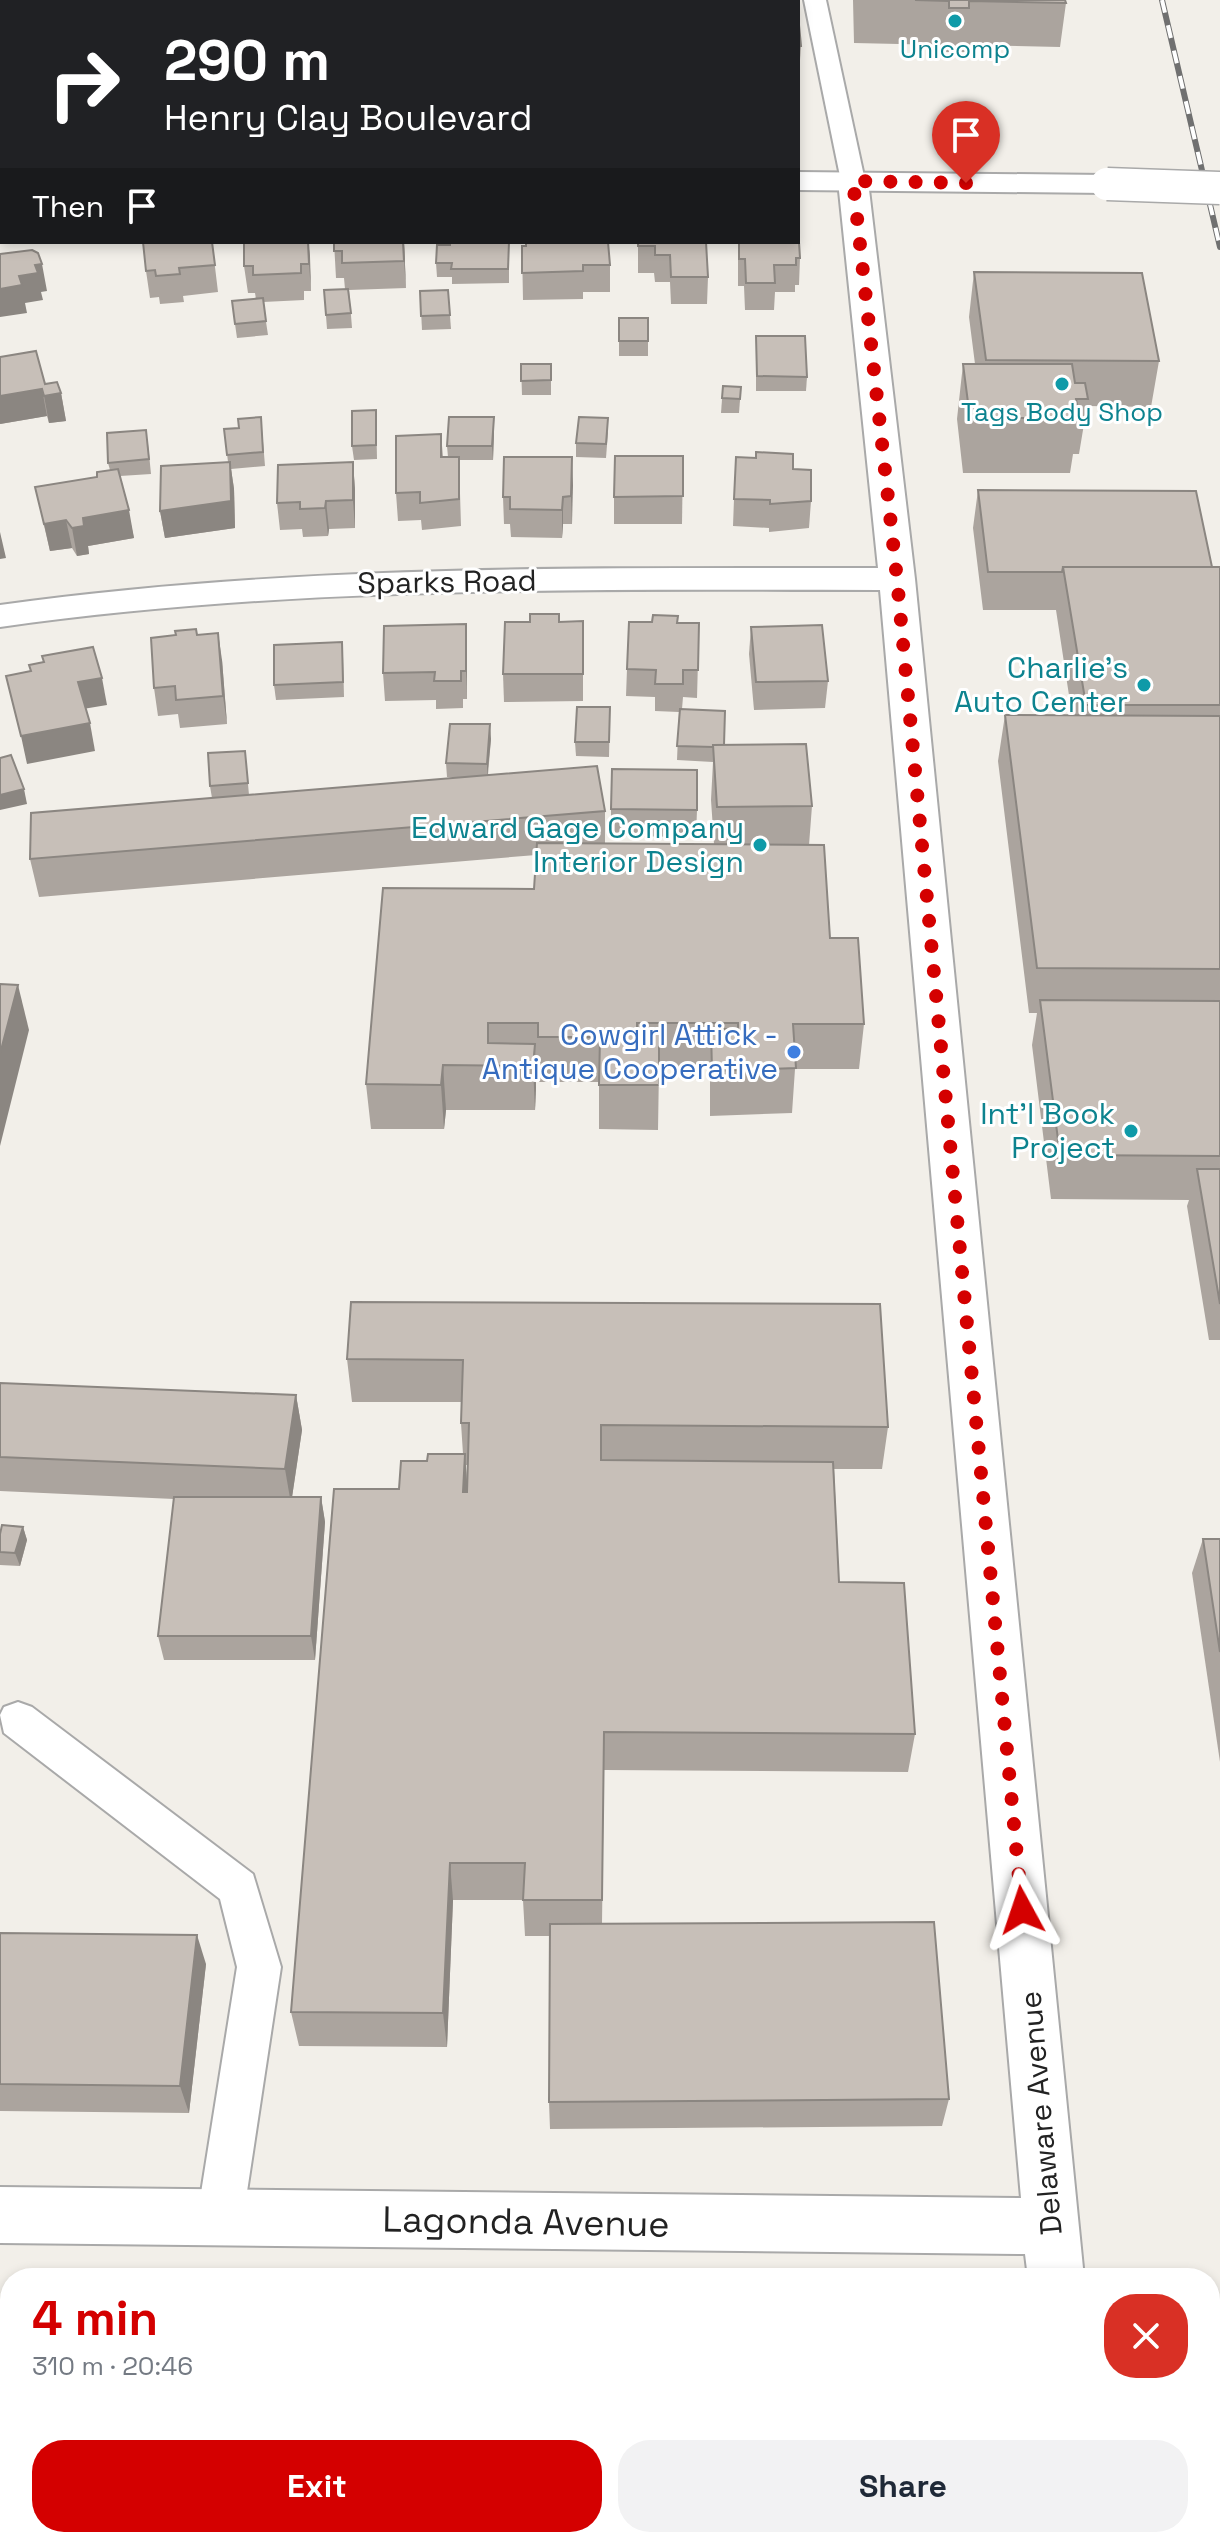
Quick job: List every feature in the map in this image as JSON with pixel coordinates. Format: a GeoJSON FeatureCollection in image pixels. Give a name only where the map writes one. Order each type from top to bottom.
{"type":"FeatureCollection","features":[{"type":"Feature","properties":{"kind":"street"},"geometry":{"type":"LineString","coordinates":[[800,181],[1220,188]]}},
{"type":"Feature","properties":{"kind":"street","name":"Delaware Avenue"},"geometry":{"type":"LineString","coordinates":[[853,181],[897,579],[1054,2252]]}},
{"type":"Feature","properties":{"kind":"street","name":"Sparks Road"},"geometry":{"type":"LineString","coordinates":[[0,616],[139,596],[263,585],[897,579]]}},
{"type":"Feature","properties":{"kind":"street","name":"Lagonda Avenue"},"geometry":{"type":"LineString","coordinates":[[0,2215],[220,2218],[1054,2252]]}},
{"type":"Feature","properties":{"kind":"lane"},"geometry":{"type":"LineString","coordinates":[[815,0],[853,181]]}},
{"type":"Feature","properties":{"kind":"lane"},"geometry":{"type":"LineString","coordinates":[[18,1720],[238,1888],[259,1967],[220,2218]]}},
{"type":"Feature","properties":{"kind":"building"},"geometry":{"type":"Polygon","coordinates":[[[915,0],[1065,0],[1066,3],[969,1],[969,8],[949,8],[949,1],[915,0]]]}},
{"type":"Feature","properties":{"kind":"building"},"geometry":{"type":"Polygon","coordinates":[[[143,244],[212,244],[215,265],[179,268],[180,274],[156,276],[155,270],[146,271],[143,244]]]}},
{"type":"Feature","properties":{"kind":"building"},"geometry":{"type":"Polygon","coordinates":[[[244,244],[308,244],[309,264],[301,264],[301,273],[253,275],[253,266],[244,266],[244,244]]]}},
{"type":"Feature","properties":{"kind":"building"},"geometry":{"type":"Polygon","coordinates":[[[334,244],[403,244],[404,261],[342,263],[342,251],[334,251],[334,244]]]}},
{"type":"Feature","properties":{"kind":"building"},"geometry":{"type":"Polygon","coordinates":[[[509,244],[508,269],[451,269],[452,263],[436,263],[437,245],[509,244]]]}},
{"type":"Feature","properties":{"kind":"building"},"geometry":{"type":"Polygon","coordinates":[[[608,244],[610,265],[583,265],[583,271],[522,273],[522,246],[608,244]]]}},
{"type":"Feature","properties":{"kind":"building"},"geometry":{"type":"Polygon","coordinates":[[[706,244],[708,277],[671,277],[670,255],[655,255],[655,246],[638,246],[706,244]]]}},
{"type":"Feature","properties":{"kind":"building"},"geometry":{"type":"Polygon","coordinates":[[[739,244],[799,244],[800,258],[796,258],[796,265],[774,265],[775,283],[746,283],[745,259],[739,259],[739,244]]]}},
{"type":"Feature","properties":{"kind":"building"},"geometry":{"type":"Polygon","coordinates":[[[32,250],[38,253],[42,264],[35,265],[38,273],[19,276],[22,285],[0,289],[0,254],[32,250]]]}},
{"type":"Feature","properties":{"kind":"building"},"geometry":{"type":"Polygon","coordinates":[[[974,272],[1142,273],[1159,361],[986,360],[974,272]]]}},
{"type":"Feature","properties":{"kind":"building"},"geometry":{"type":"Polygon","coordinates":[[[348,289],[351,313],[326,315],[324,290],[348,289]]]}},
{"type":"Feature","properties":{"kind":"building"},"geometry":{"type":"Polygon","coordinates":[[[448,290],[450,315],[421,316],[420,291],[448,290]]]}},
{"type":"Feature","properties":{"kind":"building"},"geometry":{"type":"Polygon","coordinates":[[[263,298],[266,321],[235,324],[232,301],[263,298]]]}},
{"type":"Feature","properties":{"kind":"building"},"geometry":{"type":"Polygon","coordinates":[[[619,318],[648,318],[648,341],[619,341],[619,318]]]}},
{"type":"Feature","properties":{"kind":"building"},"geometry":{"type":"Polygon","coordinates":[[[756,336],[805,336],[807,377],[757,376],[756,336]]]}},
{"type":"Feature","properties":{"kind":"building"},"geometry":{"type":"Polygon","coordinates":[[[36,351],[45,384],[57,382],[61,393],[44,396],[42,389],[0,396],[0,357],[36,351]]]}},
{"type":"Feature","properties":{"kind":"building"},"geometry":{"type":"Polygon","coordinates":[[[521,364],[551,364],[551,380],[521,381],[521,364]]]}},
{"type":"Feature","properties":{"kind":"building"},"geometry":{"type":"Polygon","coordinates":[[[963,364],[1072,364],[1075,383],[1085,383],[1088,399],[1076,399],[1079,418],[970,418],[963,364]]]}},
{"type":"Feature","properties":{"kind":"building"},"geometry":{"type":"Polygon","coordinates":[[[723,386],[741,387],[740,399],[722,398],[723,386]]]}},
{"type":"Feature","properties":{"kind":"building"},"geometry":{"type":"Polygon","coordinates":[[[376,410],[376,445],[352,446],[352,411],[376,410]]]}},
{"type":"Feature","properties":{"kind":"building"},"geometry":{"type":"Polygon","coordinates":[[[261,417],[263,452],[227,455],[224,429],[239,428],[238,419],[261,417]]]}},
{"type":"Feature","properties":{"kind":"building"},"geometry":{"type":"Polygon","coordinates":[[[449,417],[494,417],[492,446],[447,446],[449,417]]]}},
{"type":"Feature","properties":{"kind":"building"},"geometry":{"type":"Polygon","coordinates":[[[579,417],[608,418],[606,444],[576,443],[579,417]]]}},
{"type":"Feature","properties":{"kind":"building"},"geometry":{"type":"Polygon","coordinates":[[[146,430],[149,459],[108,463],[107,433],[146,430]]]}},
{"type":"Feature","properties":{"kind":"building"},"geometry":{"type":"Polygon","coordinates":[[[441,434],[441,457],[459,457],[459,499],[420,503],[420,492],[396,493],[396,436],[441,434]]]}},
{"type":"Feature","properties":{"kind":"building"},"geometry":{"type":"Polygon","coordinates":[[[756,452],[793,454],[793,469],[811,470],[811,501],[770,504],[770,500],[734,499],[736,457],[756,458],[756,452]]]}},
{"type":"Feature","properties":{"kind":"building"},"geometry":{"type":"Polygon","coordinates":[[[615,456],[683,456],[683,496],[614,497],[615,456]]]}},
{"type":"Feature","properties":{"kind":"building"},"geometry":{"type":"Polygon","coordinates":[[[504,457],[572,457],[571,496],[563,497],[562,510],[510,509],[510,497],[503,497],[504,457]]]}},
{"type":"Feature","properties":{"kind":"building"},"geometry":{"type":"Polygon","coordinates":[[[230,462],[231,501],[160,511],[161,466],[230,462]]]}},
{"type":"Feature","properties":{"kind":"building"},"geometry":{"type":"Polygon","coordinates":[[[353,462],[353,500],[326,501],[325,508],[300,509],[300,502],[277,503],[278,465],[353,462]]]}},
{"type":"Feature","properties":{"kind":"building"},"geometry":{"type":"Polygon","coordinates":[[[118,469],[129,510],[83,518],[84,526],[72,528],[66,520],[44,524],[35,487],[97,477],[97,472],[118,469]]]}},
{"type":"Feature","properties":{"kind":"building"},"geometry":{"type":"Polygon","coordinates":[[[978,490],[1196,491],[1212,567],[1063,567],[1062,572],[988,572],[978,490]]]}},
{"type":"Feature","properties":{"kind":"building","name":"Charlie's Auto Center"},"geometry":{"type":"Polygon","coordinates":[[[1063,567],[1220,567],[1220,705],[1086,705],[1063,567]]]}},
{"type":"Feature","properties":{"kind":"building"},"geometry":{"type":"Polygon","coordinates":[[[530,614],[559,614],[559,622],[583,621],[583,674],[503,674],[505,622],[530,622],[530,614]]]}},
{"type":"Feature","properties":{"kind":"building"},"geometry":{"type":"Polygon","coordinates":[[[653,615],[678,616],[677,623],[699,623],[698,670],[683,670],[683,684],[655,684],[656,670],[627,669],[629,622],[652,622],[653,615]]]}},
{"type":"Feature","properties":{"kind":"building"},"geometry":{"type":"Polygon","coordinates":[[[466,624],[466,671],[461,671],[461,681],[434,681],[435,672],[383,673],[384,626],[466,624]]]}},
{"type":"Feature","properties":{"kind":"building"},"geometry":{"type":"Polygon","coordinates":[[[822,625],[828,681],[756,682],[751,627],[822,625]]]}},
{"type":"Feature","properties":{"kind":"building"},"geometry":{"type":"Polygon","coordinates":[[[196,629],[197,635],[218,633],[223,696],[176,700],[175,686],[154,688],[151,638],[196,629]]]}},
{"type":"Feature","properties":{"kind":"building"},"geometry":{"type":"Polygon","coordinates":[[[342,642],[343,682],[274,685],[274,645],[342,642]]]}},
{"type":"Feature","properties":{"kind":"building"},"geometry":{"type":"Polygon","coordinates":[[[93,647],[102,678],[78,682],[90,723],[21,736],[6,676],[31,671],[29,665],[44,662],[42,656],[93,647]]]}},
{"type":"Feature","properties":{"kind":"building"},"geometry":{"type":"Polygon","coordinates":[[[577,707],[610,707],[609,742],[575,742],[577,707]]]}},
{"type":"Feature","properties":{"kind":"building"},"geometry":{"type":"Polygon","coordinates":[[[680,709],[725,711],[724,745],[677,746],[680,709]]]}},
{"type":"Feature","properties":{"kind":"building"},"geometry":{"type":"Polygon","coordinates":[[[1005,715],[1220,716],[1220,969],[1037,968],[1005,715]]]}},
{"type":"Feature","properties":{"kind":"building"},"geometry":{"type":"Polygon","coordinates":[[[450,724],[490,724],[487,764],[446,763],[450,724]]]}},
{"type":"Feature","properties":{"kind":"building"},"geometry":{"type":"Polygon","coordinates":[[[806,744],[812,806],[717,807],[713,745],[806,744]]]}},
{"type":"Feature","properties":{"kind":"building"},"geometry":{"type":"Polygon","coordinates":[[[245,751],[248,783],[210,786],[208,753],[245,751]]]}},
{"type":"Feature","properties":{"kind":"building"},"geometry":{"type":"Polygon","coordinates":[[[11,755],[24,789],[0,795],[0,758],[11,755]]]}},
{"type":"Feature","properties":{"kind":"building"},"geometry":{"type":"Polygon","coordinates":[[[597,766],[605,811],[30,859],[31,813],[597,766]]]}},
{"type":"Feature","properties":{"kind":"building"},"geometry":{"type":"Polygon","coordinates":[[[612,769],[697,770],[697,810],[611,809],[612,769]]]}},
{"type":"Feature","properties":{"kind":"building"},"geometry":{"type":"Polygon","coordinates":[[[537,843],[824,845],[830,938],[858,938],[864,1024],[793,1024],[796,1068],[712,1071],[711,1029],[738,1029],[738,1023],[637,1023],[637,1033],[659,1033],[659,1085],[599,1085],[600,1037],[538,1037],[538,1023],[488,1023],[488,1043],[535,1044],[533,1066],[443,1065],[441,1085],[366,1084],[383,888],[534,889],[537,843]]]}},
{"type":"Feature","properties":{"kind":"building"},"geometry":{"type":"Polygon","coordinates":[[[0,984],[18,985],[0,1054],[0,984]]]}},
{"type":"Feature","properties":{"kind":"building","name":"Int'l Book Project"},"geometry":{"type":"Polygon","coordinates":[[[1040,1000],[1220,1001],[1220,1156],[1060,1155],[1040,1000]]]}},
{"type":"Feature","properties":{"kind":"building"},"geometry":{"type":"Polygon","coordinates":[[[1197,1169],[1220,1169],[1220,1304],[1197,1169]]]}},
{"type":"Feature","properties":{"kind":"building"},"geometry":{"type":"Polygon","coordinates":[[[351,1302],[880,1304],[888,1427],[601,1425],[601,1460],[833,1462],[839,1582],[904,1583],[915,1734],[604,1732],[602,1900],[523,1900],[525,1863],[450,1863],[443,2013],[291,2012],[334,1489],[399,1489],[401,1461],[427,1461],[428,1454],[465,1454],[463,1492],[467,1492],[469,1423],[461,1423],[463,1360],[347,1359],[351,1302]]]}},
{"type":"Feature","properties":{"kind":"building"},"geometry":{"type":"Polygon","coordinates":[[[0,1383],[296,1395],[285,1469],[0,1457],[0,1383]]]}},
{"type":"Feature","properties":{"kind":"building"},"geometry":{"type":"Polygon","coordinates":[[[174,1497],[321,1497],[311,1636],[158,1636],[174,1497]]]}},
{"type":"Feature","properties":{"kind":"building"},"geometry":{"type":"Polygon","coordinates":[[[2,1525],[23,1527],[15,1553],[0,1552],[2,1525]]]}},
{"type":"Feature","properties":{"kind":"building"},"geometry":{"type":"Polygon","coordinates":[[[1203,1539],[1220,1539],[1220,1652],[1203,1539]]]}},
{"type":"Feature","properties":{"kind":"building"},"geometry":{"type":"Polygon","coordinates":[[[934,1922],[949,2099],[549,2102],[550,1924],[934,1922]]]}},
{"type":"Feature","properties":{"kind":"building"},"geometry":{"type":"Polygon","coordinates":[[[0,1933],[197,1935],[180,2086],[0,2084],[0,1933]]]}},
{"type":"Feature","properties":{"kind":"railway"},"geometry":{"type":"LineString","coordinates":[[1162,0],[1220,247]]}},
{"type":"Feature","properties":{"kind":"place","name":"Unicomp"},"geometry":{"type":"Point","coordinates":[955,21]}},
{"type":"Feature","properties":{"kind":"place","name":"Tags Body Shop"},"geometry":{"type":"Point","coordinates":[1062,384]}},
{"type":"Feature","properties":{"kind":"place","name":"Charlie's Auto Center"},"geometry":{"type":"Point","coordinates":[1144,685]}},
{"type":"Feature","properties":{"kind":"place","name":"Edward Gage Company Interior Design"},"geometry":{"type":"Point","coordinates":[760,845]}},
{"type":"Feature","properties":{"kind":"place","name":"Cowgirl Attick - Antique Cooperative"},"geometry":{"type":"Point","coordinates":[794,1052]}},
{"type":"Feature","properties":{"kind":"place","name":"Int'l Book Project"},"geometry":{"type":"Point","coordinates":[1131,1131]}},
{"type":"Feature","properties":{"kind":"route"},"geometry":{"type":"LineString","coordinates":[[966,183],[853,181],[897,579],[1022,1910]]}}]}
